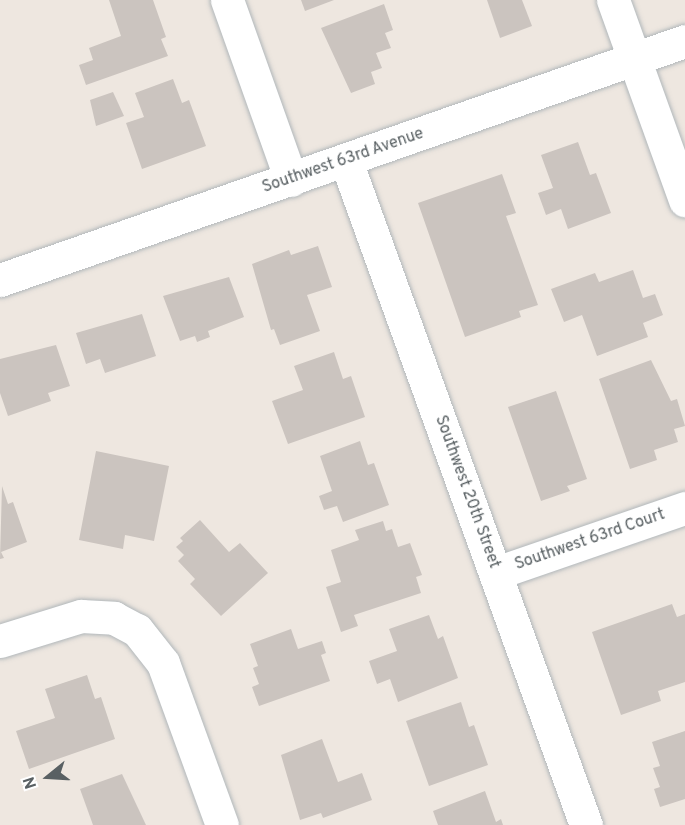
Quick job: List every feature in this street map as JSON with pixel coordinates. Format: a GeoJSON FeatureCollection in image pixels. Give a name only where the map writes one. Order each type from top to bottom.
{"type":"FeatureCollection","features":[{"type":"Feature","properties":{"kind":"street"},"geometry":{"type":"LineString","coordinates":[[227,0],[291,180]]}},
{"type":"Feature","properties":{"kind":"street"},"geometry":{"type":"LineString","coordinates":[[613,0],[685,200]]}},
{"type":"Feature","properties":{"kind":"street","name":"Southwest 63rd Avenue"},"geometry":{"type":"LineString","coordinates":[[0,280],[685,41]]}},
{"type":"Feature","properties":{"kind":"street","name":"Southwest 20th Street"},"geometry":{"type":"LineString","coordinates":[[346,160],[586,825]]}},
{"type":"Feature","properties":{"kind":"street","name":"Southwest 63rd Court"},"geometry":{"type":"LineString","coordinates":[[496,573],[685,508]]}},
{"type":"Feature","properties":{"kind":"street"},"geometry":{"type":"LineString","coordinates":[[0,641],[81,616],[105,615],[125,622],[147,638],[163,663],[222,825]]}},
{"type":"Feature","properties":{"kind":"building"},"geometry":{"type":"Polygon","coordinates":[[[109,0],[153,0],[166,37],[161,39],[168,56],[86,85],[79,65],[93,60],[89,48],[121,36],[109,0]]]}},
{"type":"Feature","properties":{"kind":"building"},"geometry":{"type":"Polygon","coordinates":[[[301,0],[334,0],[305,11],[301,0]]]}},
{"type":"Feature","properties":{"kind":"building"},"geometry":{"type":"Polygon","coordinates":[[[487,0],[522,0],[532,26],[500,38],[487,0]]]}},
{"type":"Feature","properties":{"kind":"building"},"geometry":{"type":"Polygon","coordinates":[[[384,4],[393,30],[385,33],[391,48],[376,53],[382,68],[371,72],[375,84],[351,93],[321,28],[384,4]]]}},
{"type":"Feature","properties":{"kind":"building"},"geometry":{"type":"Polygon","coordinates":[[[173,79],[182,103],[189,100],[206,146],[142,169],[126,123],[144,117],[135,93],[173,79]]]}},
{"type":"Feature","properties":{"kind":"building"},"geometry":{"type":"Polygon","coordinates":[[[113,92],[124,116],[96,126],[90,100],[113,92]]]}},
{"type":"Feature","properties":{"kind":"building"},"geometry":{"type":"Polygon","coordinates":[[[578,142],[590,175],[596,173],[611,213],[568,229],[561,209],[546,215],[538,193],[553,188],[541,155],[578,142]]]}},
{"type":"Feature","properties":{"kind":"building"},"geometry":{"type":"Polygon","coordinates":[[[502,174],[516,213],[506,216],[538,305],[519,311],[521,317],[465,337],[418,203],[502,174]]]}},
{"type":"Feature","properties":{"kind":"building"},"geometry":{"type":"Polygon","coordinates":[[[318,246],[332,287],[307,295],[320,331],[280,345],[274,329],[271,330],[252,264],[289,250],[291,255],[318,246]]]}},
{"type":"Feature","properties":{"kind":"building"},"geometry":{"type":"Polygon","coordinates":[[[633,270],[643,298],[655,294],[663,315],[643,323],[648,337],[597,356],[582,315],[564,322],[551,289],[595,273],[599,282],[633,270]]]}},
{"type":"Feature","properties":{"kind":"building"},"geometry":{"type":"Polygon","coordinates":[[[229,277],[244,317],[208,331],[210,337],[197,342],[195,336],[180,341],[163,296],[229,277]]]}},
{"type":"Feature","properties":{"kind":"building"},"geometry":{"type":"Polygon","coordinates":[[[142,314],[156,356],[105,373],[100,359],[86,364],[76,333],[142,314]]]}},
{"type":"Feature","properties":{"kind":"building"},"geometry":{"type":"Polygon","coordinates":[[[56,345],[70,386],[48,393],[51,401],[8,416],[0,393],[0,359],[56,345]]]}},
{"type":"Feature","properties":{"kind":"building"},"geometry":{"type":"Polygon","coordinates":[[[334,352],[343,379],[351,376],[365,417],[288,444],[272,401],[303,390],[294,366],[334,352]]]}},
{"type":"Feature","properties":{"kind":"building"},"geometry":{"type":"Polygon","coordinates":[[[651,360],[671,401],[677,399],[685,426],[674,429],[678,442],[654,450],[657,460],[630,469],[599,379],[651,360]]]}},
{"type":"Feature","properties":{"kind":"building"},"geometry":{"type":"Polygon","coordinates":[[[556,391],[587,479],[567,486],[570,491],[541,501],[508,407],[556,391]]]}},
{"type":"Feature","properties":{"kind":"building"},"geometry":{"type":"Polygon","coordinates":[[[360,441],[368,465],[374,463],[389,505],[343,522],[337,506],[324,510],[319,496],[332,491],[320,456],[360,441]]]}},
{"type":"Feature","properties":{"kind":"building"},"geometry":{"type":"Polygon","coordinates":[[[96,451],[169,466],[154,541],[125,535],[123,549],[79,540],[96,451]]]}},
{"type":"Feature","properties":{"kind":"building"},"geometry":{"type":"Polygon","coordinates":[[[2,486],[8,504],[13,502],[27,542],[1,552],[4,558],[0,559],[2,486]]]}},
{"type":"Feature","properties":{"kind":"building"},"geometry":{"type":"Polygon","coordinates":[[[200,520],[229,552],[240,543],[268,573],[221,616],[190,584],[195,579],[178,561],[184,555],[176,547],[183,541],[180,538],[200,520]]]}},
{"type":"Feature","properties":{"kind":"building"},"geometry":{"type":"Polygon","coordinates":[[[383,521],[386,531],[392,529],[398,547],[410,543],[422,575],[416,577],[421,593],[354,615],[358,626],[341,632],[326,587],[341,582],[331,550],[359,540],[355,530],[383,521]]]}},
{"type":"Feature","properties":{"kind":"building"},"geometry":{"type":"Polygon","coordinates":[[[672,604],[677,617],[685,614],[685,682],[658,691],[661,701],[621,715],[592,632],[672,604]]]}},
{"type":"Feature","properties":{"kind":"building"},"geometry":{"type":"Polygon","coordinates":[[[429,615],[438,639],[443,636],[458,678],[398,702],[390,679],[377,684],[369,661],[397,651],[389,629],[429,615]]]}},
{"type":"Feature","properties":{"kind":"building"},"geometry":{"type":"Polygon","coordinates":[[[291,629],[298,649],[322,641],[326,653],[321,655],[330,681],[259,706],[252,687],[259,684],[253,668],[258,666],[250,644],[291,629]]]}},
{"type":"Feature","properties":{"kind":"building"},"geometry":{"type":"Polygon","coordinates":[[[87,675],[95,699],[101,697],[115,739],[29,769],[16,731],[55,718],[45,689],[87,675]]]}},
{"type":"Feature","properties":{"kind":"building"},"geometry":{"type":"Polygon","coordinates":[[[461,702],[469,727],[474,725],[488,765],[429,786],[406,721],[461,702]]]}},
{"type":"Feature","properties":{"kind":"building"},"geometry":{"type":"Polygon","coordinates":[[[685,731],[685,799],[660,807],[654,789],[660,787],[653,768],[660,766],[652,742],[685,731]]]}},
{"type":"Feature","properties":{"kind":"building"},"geometry":{"type":"Polygon","coordinates":[[[322,739],[338,782],[362,773],[372,800],[323,818],[321,813],[300,820],[281,755],[322,739]]]}},
{"type":"Feature","properties":{"kind":"building"},"geometry":{"type":"Polygon","coordinates":[[[122,774],[146,825],[93,825],[80,789],[122,774]]]}},
{"type":"Feature","properties":{"kind":"building"},"geometry":{"type":"Polygon","coordinates":[[[485,791],[496,822],[501,819],[503,825],[438,825],[433,811],[485,791]]]}}]}
